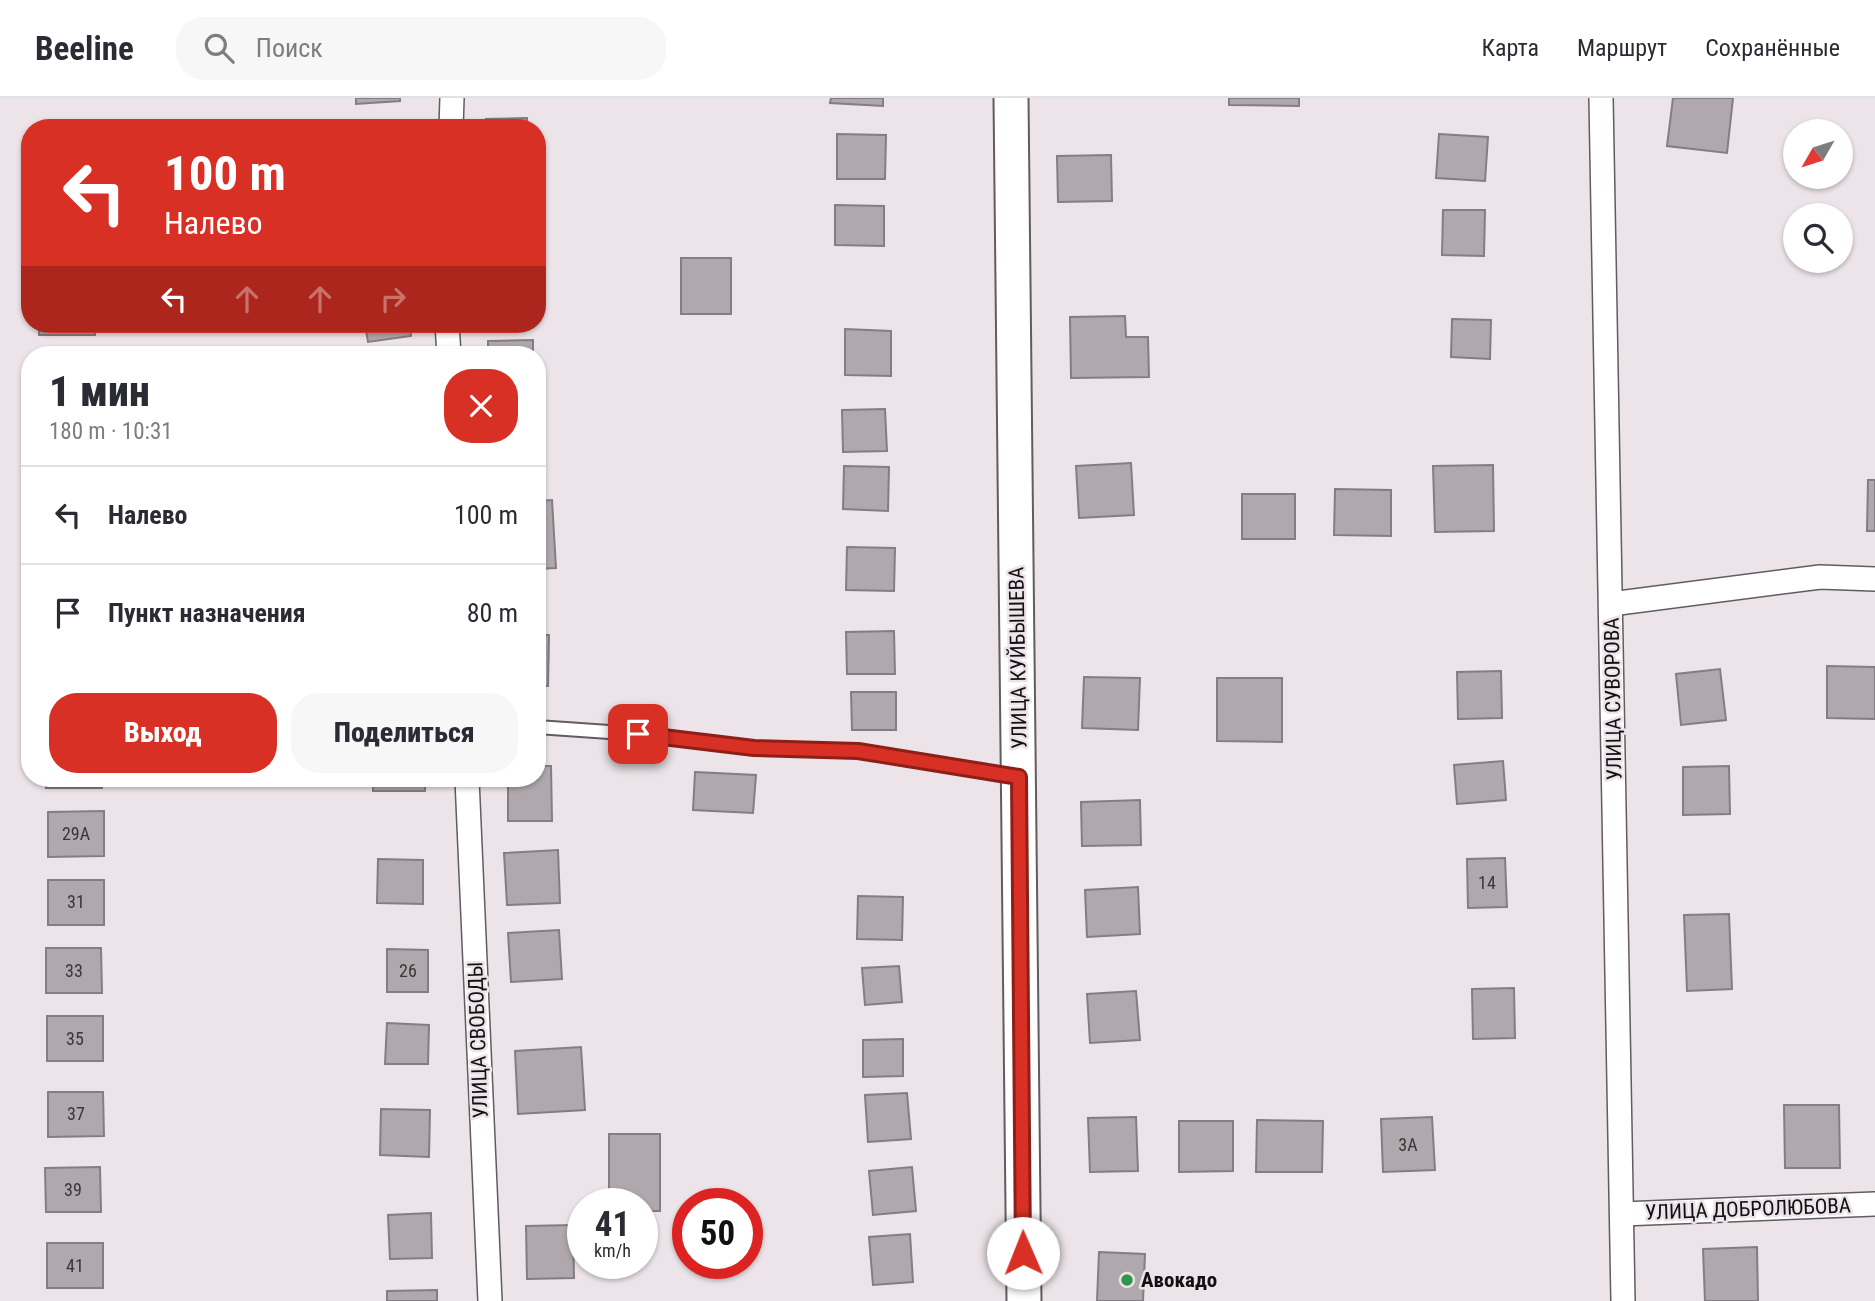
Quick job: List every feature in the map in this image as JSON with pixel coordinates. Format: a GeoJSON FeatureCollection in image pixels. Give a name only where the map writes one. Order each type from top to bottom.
{"type":"FeatureCollection","features":[{"type":"Feature","properties":{"kind":"main road","name":"УЛИЦА КУЙБЫШЕВА"},"geometry":{"type":"LineString","coordinates":[[1011,98],[1024,1301]]}},
{"type":"Feature","properties":{"kind":"street"},"geometry":{"type":"LineString","coordinates":[[451,119],[452,98]]}},
{"type":"Feature","properties":{"kind":"street","name":"УЛИЦА СУВОРОВА"},"geometry":{"type":"LineString","coordinates":[[1601,98],[1623,1301]]}},
{"type":"Feature","properties":{"kind":"street"},"geometry":{"type":"LineString","coordinates":[[1611,604],[1820,577],[1875,579]]}},
{"type":"Feature","properties":{"kind":"street","name":"УЛИЦА СВОБОДЫ"},"geometry":{"type":"LineString","coordinates":[[467,787],[490,1301]]}},
{"type":"Feature","properties":{"kind":"street","name":"УЛИЦА ДОБРОЛЮБОВА"},"geometry":{"type":"LineString","coordinates":[[1622,1214],[1875,1204]]}},
{"type":"Feature","properties":{"kind":"lane"},"geometry":{"type":"LineString","coordinates":[[546,728],[638,734],[754,748],[858,751],[1019,777]]}},
{"type":"Feature","properties":{"kind":"building"},"geometry":{"type":"Polygon","coordinates":[[[356,98],[400,98],[400,101],[356,104],[356,98]]]}},
{"type":"Feature","properties":{"kind":"building"},"geometry":{"type":"Polygon","coordinates":[[[831,98],[883,98],[883,106],[830,103],[831,98]]]}},
{"type":"Feature","properties":{"kind":"building"},"geometry":{"type":"Polygon","coordinates":[[[1229,98],[1299,98],[1299,106],[1229,105],[1229,98]]]}},
{"type":"Feature","properties":{"kind":"building"},"geometry":{"type":"Polygon","coordinates":[[[1673,98],[1733,98],[1727,153],[1667,146],[1673,98]]]}},
{"type":"Feature","properties":{"kind":"building"},"geometry":{"type":"Polygon","coordinates":[[[837,134],[886,135],[885,179],[837,179],[837,134]]]}},
{"type":"Feature","properties":{"kind":"building"},"geometry":{"type":"Polygon","coordinates":[[[1439,134],[1488,137],[1485,181],[1436,178],[1439,134]]]}},
{"type":"Feature","properties":{"kind":"building"},"geometry":{"type":"Polygon","coordinates":[[[1111,155],[1112,201],[1058,202],[1057,156],[1111,155]]]}},
{"type":"Feature","properties":{"kind":"building"},"geometry":{"type":"Polygon","coordinates":[[[835,205],[884,206],[884,246],[835,245],[835,205]]]}},
{"type":"Feature","properties":{"kind":"building"},"geometry":{"type":"Polygon","coordinates":[[[1443,210],[1485,210],[1484,256],[1442,255],[1443,210]]]}},
{"type":"Feature","properties":{"kind":"building"},"geometry":{"type":"Polygon","coordinates":[[[681,258],[731,258],[731,314],[681,314],[681,258]]]}},
{"type":"Feature","properties":{"kind":"building"},"geometry":{"type":"Polygon","coordinates":[[[1125,316],[1126,337],[1148,337],[1149,377],[1071,378],[1070,317],[1125,316]]]}},
{"type":"Feature","properties":{"kind":"building"},"geometry":{"type":"Polygon","coordinates":[[[1452,319],[1491,320],[1490,359],[1451,357],[1452,319]]]}},
{"type":"Feature","properties":{"kind":"building"},"geometry":{"type":"Polygon","coordinates":[[[845,329],[891,331],[891,376],[845,375],[845,329]]]}},
{"type":"Feature","properties":{"kind":"building"},"geometry":{"type":"Polygon","coordinates":[[[39,333],[95,333],[95,335],[39,333]]]}},
{"type":"Feature","properties":{"kind":"building"},"geometry":{"type":"Polygon","coordinates":[[[366,333],[411,333],[411,336],[368,342],[366,333]]]}},
{"type":"Feature","properties":{"kind":"building"},"geometry":{"type":"Polygon","coordinates":[[[533,340],[533,346],[488,346],[488,341],[533,340]]]}},
{"type":"Feature","properties":{"kind":"building"},"geometry":{"type":"Polygon","coordinates":[[[885,409],[887,451],[843,452],[842,410],[885,409]]]}},
{"type":"Feature","properties":{"kind":"building"},"geometry":{"type":"Polygon","coordinates":[[[1131,463],[1134,515],[1079,518],[1076,466],[1131,463]]]}},
{"type":"Feature","properties":{"kind":"building"},"geometry":{"type":"Polygon","coordinates":[[[1493,465],[1494,531],[1435,532],[1433,466],[1493,465]]]}},
{"type":"Feature","properties":{"kind":"building"},"geometry":{"type":"Polygon","coordinates":[[[844,466],[889,467],[888,511],[843,509],[844,466]]]}},
{"type":"Feature","properties":{"kind":"building"},"geometry":{"type":"Polygon","coordinates":[[[1868,480],[1875,480],[1875,531],[1867,531],[1868,480]]]}},
{"type":"Feature","properties":{"kind":"building"},"geometry":{"type":"Polygon","coordinates":[[[1335,489],[1391,490],[1391,536],[1334,535],[1335,489]]]}},
{"type":"Feature","properties":{"kind":"building"},"geometry":{"type":"Polygon","coordinates":[[[1242,494],[1295,494],[1295,539],[1242,539],[1242,494]]]}},
{"type":"Feature","properties":{"kind":"building"},"geometry":{"type":"Polygon","coordinates":[[[546,500],[552,500],[556,568],[546,569],[546,500]]]}},
{"type":"Feature","properties":{"kind":"building"},"geometry":{"type":"Polygon","coordinates":[[[847,547],[895,548],[894,591],[846,590],[847,547]]]}},
{"type":"Feature","properties":{"kind":"building"},"geometry":{"type":"Polygon","coordinates":[[[894,631],[895,674],[847,674],[846,632],[894,631]]]}},
{"type":"Feature","properties":{"kind":"building"},"geometry":{"type":"Polygon","coordinates":[[[546,635],[549,635],[546,686],[546,635]]]}},
{"type":"Feature","properties":{"kind":"building"},"geometry":{"type":"Polygon","coordinates":[[[1827,666],[1875,667],[1875,719],[1827,718],[1827,666]]]}},
{"type":"Feature","properties":{"kind":"building"},"geometry":{"type":"Polygon","coordinates":[[[1720,669],[1726,720],[1681,725],[1676,674],[1720,669]]]}},
{"type":"Feature","properties":{"kind":"building"},"geometry":{"type":"Polygon","coordinates":[[[1501,671],[1502,718],[1458,719],[1457,672],[1501,671]]]}},
{"type":"Feature","properties":{"kind":"building"},"geometry":{"type":"Polygon","coordinates":[[[1084,677],[1140,678],[1138,730],[1082,728],[1084,677]]]}},
{"type":"Feature","properties":{"kind":"building"},"geometry":{"type":"Polygon","coordinates":[[[1217,678],[1282,678],[1282,742],[1217,741],[1217,678]]]}},
{"type":"Feature","properties":{"kind":"building"},"geometry":{"type":"Polygon","coordinates":[[[851,692],[896,692],[896,730],[852,730],[851,692]]]}},
{"type":"Feature","properties":{"kind":"building"},"geometry":{"type":"Polygon","coordinates":[[[1503,761],[1506,800],[1457,804],[1454,765],[1503,761]]]}},
{"type":"Feature","properties":{"kind":"building"},"geometry":{"type":"Polygon","coordinates":[[[546,766],[551,766],[552,821],[508,821],[508,787],[546,787],[546,766]]]}},
{"type":"Feature","properties":{"kind":"building"},"geometry":{"type":"Polygon","coordinates":[[[1729,766],[1730,814],[1683,815],[1683,767],[1729,766]]]}},
{"type":"Feature","properties":{"kind":"building"},"geometry":{"type":"Polygon","coordinates":[[[695,772],[756,775],[753,813],[693,810],[695,772]]]}},
{"type":"Feature","properties":{"kind":"building"},"geometry":{"type":"Polygon","coordinates":[[[46,787],[102,787],[102,788],[46,787]]]}},
{"type":"Feature","properties":{"kind":"building"},"geometry":{"type":"Polygon","coordinates":[[[373,787],[425,787],[425,791],[373,791],[373,787]]]}},
{"type":"Feature","properties":{"kind":"building"},"geometry":{"type":"Polygon","coordinates":[[[1140,800],[1141,845],[1082,846],[1081,802],[1140,800]]]}},
{"type":"Feature","properties":{"kind":"building"},"geometry":{"type":"Polygon","coordinates":[[[104,811],[104,856],[48,857],[48,812],[104,811]]]}},
{"type":"Feature","properties":{"kind":"building"},"geometry":{"type":"Polygon","coordinates":[[[558,850],[560,903],[507,905],[504,853],[558,850]]]}},
{"type":"Feature","properties":{"kind":"building"},"geometry":{"type":"Polygon","coordinates":[[[1505,858],[1507,907],[1468,908],[1467,859],[1505,858]]]}},
{"type":"Feature","properties":{"kind":"building"},"geometry":{"type":"Polygon","coordinates":[[[378,859],[423,860],[423,904],[377,903],[378,859]]]}},
{"type":"Feature","properties":{"kind":"building"},"geometry":{"type":"Polygon","coordinates":[[[48,880],[104,880],[104,925],[48,925],[48,880]]]}},
{"type":"Feature","properties":{"kind":"building"},"geometry":{"type":"Polygon","coordinates":[[[1138,887],[1140,934],[1087,937],[1085,890],[1138,887]]]}},
{"type":"Feature","properties":{"kind":"building"},"geometry":{"type":"Polygon","coordinates":[[[858,896],[903,897],[902,940],[857,939],[858,896]]]}},
{"type":"Feature","properties":{"kind":"building"},"geometry":{"type":"Polygon","coordinates":[[[1729,914],[1732,989],[1687,991],[1684,915],[1729,914]]]}},
{"type":"Feature","properties":{"kind":"building"},"geometry":{"type":"Polygon","coordinates":[[[559,930],[562,979],[511,982],[508,933],[559,930]]]}},
{"type":"Feature","properties":{"kind":"building"},"geometry":{"type":"Polygon","coordinates":[[[46,948],[101,948],[102,993],[46,993],[46,948]]]}},
{"type":"Feature","properties":{"kind":"building"},"geometry":{"type":"Polygon","coordinates":[[[387,949],[428,950],[428,992],[387,992],[387,949]]]}},
{"type":"Feature","properties":{"kind":"building"},"geometry":{"type":"Polygon","coordinates":[[[899,966],[902,1002],[865,1005],[862,968],[899,966]]]}},
{"type":"Feature","properties":{"kind":"building"},"geometry":{"type":"Polygon","coordinates":[[[1514,988],[1515,1038],[1473,1039],[1472,989],[1514,988]]]}},
{"type":"Feature","properties":{"kind":"building"},"geometry":{"type":"Polygon","coordinates":[[[1136,991],[1140,1040],[1090,1043],[1087,994],[1136,991]]]}},
{"type":"Feature","properties":{"kind":"building"},"geometry":{"type":"Polygon","coordinates":[[[47,1016],[103,1016],[103,1061],[47,1061],[47,1016]]]}},
{"type":"Feature","properties":{"kind":"building"},"geometry":{"type":"Polygon","coordinates":[[[387,1023],[429,1025],[428,1064],[385,1064],[387,1023]]]}},
{"type":"Feature","properties":{"kind":"building"},"geometry":{"type":"Polygon","coordinates":[[[903,1039],[903,1076],[863,1077],[863,1040],[903,1039]]]}},
{"type":"Feature","properties":{"kind":"building"},"geometry":{"type":"Polygon","coordinates":[[[581,1047],[585,1110],[518,1114],[515,1051],[581,1047]]]}},
{"type":"Feature","properties":{"kind":"building"},"geometry":{"type":"Polygon","coordinates":[[[48,1092],[103,1092],[104,1136],[48,1137],[48,1092]]]}},
{"type":"Feature","properties":{"kind":"building"},"geometry":{"type":"Polygon","coordinates":[[[907,1093],[911,1139],[868,1142],[865,1095],[907,1093]]]}},
{"type":"Feature","properties":{"kind":"building"},"geometry":{"type":"Polygon","coordinates":[[[1784,1105],[1839,1105],[1840,1168],[1785,1168],[1784,1105]]]}},
{"type":"Feature","properties":{"kind":"building"},"geometry":{"type":"Polygon","coordinates":[[[381,1109],[430,1110],[429,1157],[380,1155],[381,1109]]]}},
{"type":"Feature","properties":{"kind":"building"},"geometry":{"type":"Polygon","coordinates":[[[1136,1117],[1138,1171],[1090,1172],[1088,1118],[1136,1117]]]}},
{"type":"Feature","properties":{"kind":"building"},"geometry":{"type":"Polygon","coordinates":[[[1432,1117],[1435,1170],[1383,1172],[1381,1119],[1432,1117]]]}},
{"type":"Feature","properties":{"kind":"building"},"geometry":{"type":"Polygon","coordinates":[[[1257,1120],[1323,1121],[1322,1172],[1256,1172],[1257,1120]]]}},
{"type":"Feature","properties":{"kind":"building"},"geometry":{"type":"Polygon","coordinates":[[[1179,1121],[1233,1121],[1233,1171],[1179,1172],[1179,1121]]]}},
{"type":"Feature","properties":{"kind":"building"},"geometry":{"type":"Polygon","coordinates":[[[609,1134],[660,1134],[660,1211],[658,1188],[609,1188],[609,1134]]]}},
{"type":"Feature","properties":{"kind":"building"},"geometry":{"type":"Polygon","coordinates":[[[100,1167],[101,1212],[46,1212],[45,1168],[100,1167]]]}},
{"type":"Feature","properties":{"kind":"building"},"geometry":{"type":"Polygon","coordinates":[[[912,1167],[916,1211],[873,1215],[869,1171],[912,1167]]]}},
{"type":"Feature","properties":{"kind":"building"},"geometry":{"type":"Polygon","coordinates":[[[431,1213],[432,1258],[390,1259],[388,1215],[431,1213]]]}},
{"type":"Feature","properties":{"kind":"building"},"geometry":{"type":"Polygon","coordinates":[[[567,1225],[567,1278],[527,1279],[526,1226],[567,1225]]]}},
{"type":"Feature","properties":{"kind":"building"},"geometry":{"type":"Polygon","coordinates":[[[910,1234],[913,1282],[873,1285],[869,1237],[910,1234]]]}},
{"type":"Feature","properties":{"kind":"building"},"geometry":{"type":"Polygon","coordinates":[[[47,1243],[103,1243],[103,1288],[47,1288],[47,1243]]]}},
{"type":"Feature","properties":{"kind":"building"},"geometry":{"type":"Polygon","coordinates":[[[1757,1247],[1758,1301],[1705,1301],[1703,1249],[1757,1247]]]}},
{"type":"Feature","properties":{"kind":"building"},"geometry":{"type":"Polygon","coordinates":[[[1099,1252],[1145,1254],[1143,1301],[1097,1301],[1099,1252]]]}},
{"type":"Feature","properties":{"kind":"building"},"geometry":{"type":"Polygon","coordinates":[[[437,1290],[437,1301],[387,1301],[387,1291],[437,1290]]]}},
{"type":"Feature","properties":{"kind":"place","name":"Авокадо"},"geometry":{"type":"Point","coordinates":[1127,1280]}},
{"type":"Feature","properties":{"kind":"route"},"geometry":{"type":"LineString","coordinates":[[638,734],[754,748],[858,751],[1019,777],[1023,1253]]}}]}
